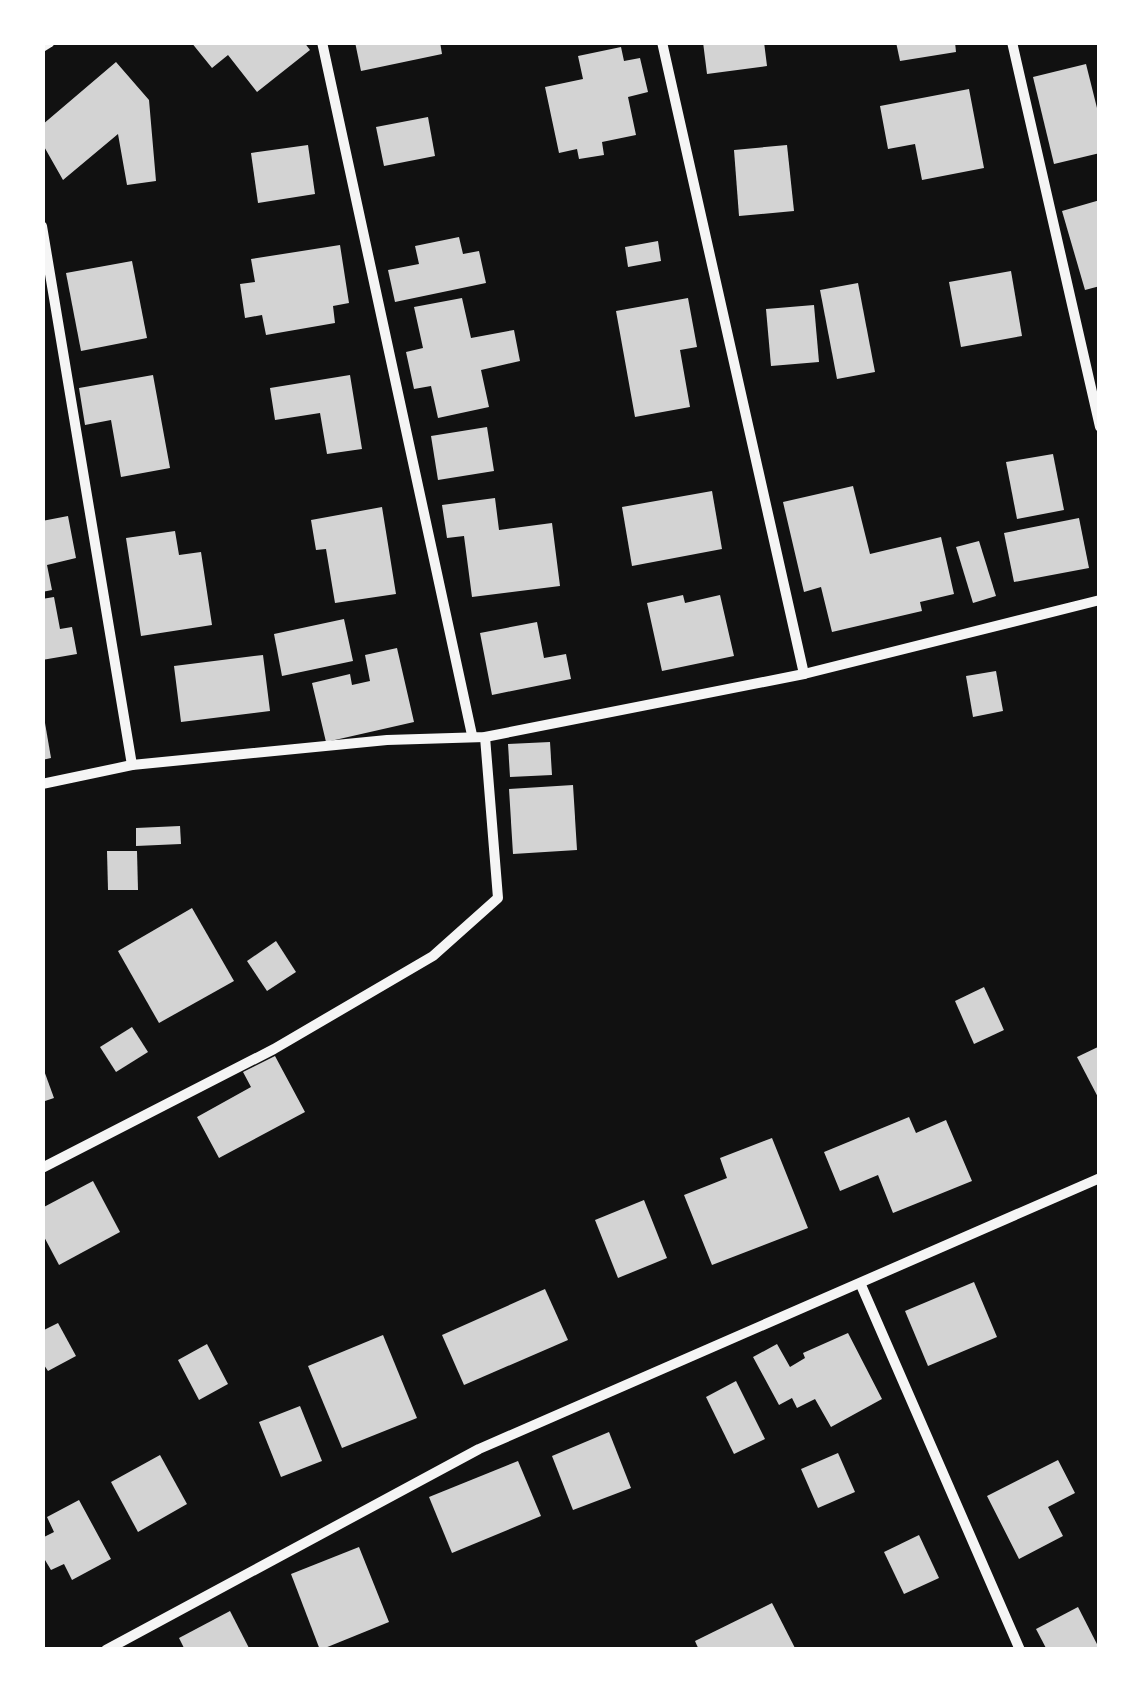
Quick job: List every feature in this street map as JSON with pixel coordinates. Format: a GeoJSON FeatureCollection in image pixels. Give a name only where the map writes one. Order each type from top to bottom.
{"type":"FeatureCollection","features":[{"type":"Feature","properties":{"kind":"street"},"geometry":{"type":"LineString","coordinates":[[43,47],[50,42]]}},
{"type":"Feature","properties":{"kind":"street"},"geometry":{"type":"LineString","coordinates":[[322,42],[472,736]]}},
{"type":"Feature","properties":{"kind":"street"},"geometry":{"type":"LineString","coordinates":[[662,42],[804,674]]}},
{"type":"Feature","properties":{"kind":"street"},"geometry":{"type":"LineString","coordinates":[[1012,42],[1100,427]]}},
{"type":"Feature","properties":{"kind":"street"},"geometry":{"type":"LineString","coordinates":[[42,226],[132,765]]}},
{"type":"Feature","properties":{"kind":"street"},"geometry":{"type":"LineString","coordinates":[[42,784],[132,765],[485,737],[804,674],[1100,600]]}},
{"type":"Feature","properties":{"kind":"street"},"geometry":{"type":"LineString","coordinates":[[42,1168],[274,1049],[433,956],[498,898],[485,737]]}},
{"type":"Feature","properties":{"kind":"street"},"geometry":{"type":"LineString","coordinates":[[106,1650],[480,1449],[1100,1178]]}},
{"type":"Feature","properties":{"kind":"street"},"geometry":{"type":"LineString","coordinates":[[861,1285],[1020,1650]]}},
{"type":"Feature","properties":{"kind":"building"},"geometry":{"type":"Polygon","coordinates":[[[191,42],[304,42],[310,50],[257,92],[228,55],[212,68],[191,42]]]}},
{"type":"Feature","properties":{"kind":"building"},"geometry":{"type":"Polygon","coordinates":[[[355,42],[440,42],[442,54],[361,71],[355,42]]]}},
{"type":"Feature","properties":{"kind":"building"},"geometry":{"type":"Polygon","coordinates":[[[703,42],[764,42],[767,66],[707,74],[703,42]]]}},
{"type":"Feature","properties":{"kind":"building"},"geometry":{"type":"Polygon","coordinates":[[[896,42],[955,42],[956,52],[900,61],[896,42]]]}},
{"type":"Feature","properties":{"kind":"building"},"geometry":{"type":"Polygon","coordinates":[[[621,47],[624,61],[640,58],[648,92],[628,97],[636,135],[602,142],[604,155],[579,159],[577,149],[559,153],[545,87],[583,79],[578,56],[621,47]]]}},
{"type":"Feature","properties":{"kind":"building"},"geometry":{"type":"Polygon","coordinates":[[[116,62],[149,100],[156,181],[127,185],[118,134],[63,180],[42,143],[42,125],[116,62]]]}},
{"type":"Feature","properties":{"kind":"building"},"geometry":{"type":"Polygon","coordinates":[[[1086,64],[1100,120],[1100,153],[1054,164],[1033,77],[1086,64]]]}},
{"type":"Feature","properties":{"kind":"building"},"geometry":{"type":"Polygon","coordinates":[[[969,89],[984,168],[922,180],[915,144],[888,149],[880,106],[969,89]]]}},
{"type":"Feature","properties":{"kind":"building"},"geometry":{"type":"Polygon","coordinates":[[[428,117],[435,156],[384,166],[376,127],[428,117]]]}},
{"type":"Feature","properties":{"kind":"building"},"geometry":{"type":"Polygon","coordinates":[[[308,145],[315,194],[258,203],[251,153],[308,145]]]}},
{"type":"Feature","properties":{"kind":"building"},"geometry":{"type":"Polygon","coordinates":[[[787,145],[794,211],[739,216],[734,150],[787,145]]]}},
{"type":"Feature","properties":{"kind":"building"},"geometry":{"type":"Polygon","coordinates":[[[1100,200],[1100,286],[1085,290],[1062,211],[1100,200]]]}},
{"type":"Feature","properties":{"kind":"building"},"geometry":{"type":"Polygon","coordinates":[[[459,237],[463,254],[479,251],[486,283],[395,302],[388,270],[419,264],[415,246],[459,237]]]}},
{"type":"Feature","properties":{"kind":"building"},"geometry":{"type":"Polygon","coordinates":[[[658,241],[661,261],[628,267],[625,247],[658,241]]]}},
{"type":"Feature","properties":{"kind":"building"},"geometry":{"type":"Polygon","coordinates":[[[340,245],[349,303],[333,306],[335,323],[266,335],[262,315],[245,318],[240,284],[255,282],[251,259],[340,245]]]}},
{"type":"Feature","properties":{"kind":"building"},"geometry":{"type":"Polygon","coordinates":[[[132,261],[147,338],[81,351],[66,273],[132,261]]]}},
{"type":"Feature","properties":{"kind":"building"},"geometry":{"type":"Polygon","coordinates":[[[1011,271],[1022,336],[961,347],[949,282],[1011,271]]]}},
{"type":"Feature","properties":{"kind":"building"},"geometry":{"type":"Polygon","coordinates":[[[858,283],[875,372],[837,379],[820,290],[858,283]]]}},
{"type":"Feature","properties":{"kind":"building"},"geometry":{"type":"Polygon","coordinates":[[[462,298],[471,338],[514,330],[520,361],[481,370],[489,407],[438,418],[431,386],[414,389],[406,352],[423,348],[414,307],[462,298]]]}},
{"type":"Feature","properties":{"kind":"building"},"geometry":{"type":"Polygon","coordinates":[[[688,298],[697,347],[680,350],[690,407],[635,417],[616,311],[688,298]]]}},
{"type":"Feature","properties":{"kind":"building"},"geometry":{"type":"Polygon","coordinates":[[[814,305],[819,362],[771,366],[766,309],[814,305]]]}},
{"type":"Feature","properties":{"kind":"building"},"geometry":{"type":"Polygon","coordinates":[[[153,375],[170,468],[121,477],[111,420],[85,425],[79,388],[153,375]]]}},
{"type":"Feature","properties":{"kind":"building"},"geometry":{"type":"Polygon","coordinates":[[[350,375],[362,449],[327,454],[320,413],[275,420],[270,388],[350,375]]]}},
{"type":"Feature","properties":{"kind":"building"},"geometry":{"type":"Polygon","coordinates":[[[487,427],[494,471],[438,480],[431,436],[487,427]]]}},
{"type":"Feature","properties":{"kind":"building"},"geometry":{"type":"Polygon","coordinates":[[[1053,454],[1064,510],[1017,519],[1006,462],[1053,454]]]}},
{"type":"Feature","properties":{"kind":"building"},"geometry":{"type":"Polygon","coordinates":[[[853,486],[870,554],[941,537],[954,594],[920,602],[922,611],[832,632],[821,587],[804,592],[783,502],[853,486]]]}},
{"type":"Feature","properties":{"kind":"building"},"geometry":{"type":"Polygon","coordinates":[[[712,491],[722,549],[632,566],[622,507],[712,491]]]}},
{"type":"Feature","properties":{"kind":"building"},"geometry":{"type":"Polygon","coordinates":[[[495,498],[499,530],[552,523],[560,586],[472,597],[464,536],[447,538],[442,505],[495,498]]]}},
{"type":"Feature","properties":{"kind":"building"},"geometry":{"type":"Polygon","coordinates":[[[382,507],[396,594],[335,603],[326,549],[316,550],[311,520],[382,507]]]}},
{"type":"Feature","properties":{"kind":"building"},"geometry":{"type":"Polygon","coordinates":[[[68,516],[76,558],[47,565],[52,590],[42,592],[42,521],[68,516]]]}},
{"type":"Feature","properties":{"kind":"building"},"geometry":{"type":"Polygon","coordinates":[[[1079,518],[1089,568],[1014,582],[1004,533],[1079,518]]]}},
{"type":"Feature","properties":{"kind":"building"},"geometry":{"type":"Polygon","coordinates":[[[175,531],[179,555],[201,552],[212,625],[141,636],[126,538],[175,531]]]}},
{"type":"Feature","properties":{"kind":"building"},"geometry":{"type":"Polygon","coordinates":[[[979,541],[996,596],[973,603],[956,547],[979,541]]]}},
{"type":"Feature","properties":{"kind":"building"},"geometry":{"type":"Polygon","coordinates":[[[683,595],[685,603],[720,595],[734,656],[662,671],[647,603],[683,595]]]}},
{"type":"Feature","properties":{"kind":"building"},"geometry":{"type":"Polygon","coordinates":[[[54,597],[60,629],[72,627],[77,654],[42,660],[42,599],[54,597]]]}},
{"type":"Feature","properties":{"kind":"building"},"geometry":{"type":"Polygon","coordinates":[[[344,619],[353,661],[282,676],[274,634],[344,619]]]}},
{"type":"Feature","properties":{"kind":"building"},"geometry":{"type":"Polygon","coordinates":[[[537,622],[544,658],[566,654],[571,679],[492,695],[480,633],[537,622]]]}},
{"type":"Feature","properties":{"kind":"building"},"geometry":{"type":"Polygon","coordinates":[[[397,648],[414,722],[326,742],[312,683],[350,674],[352,685],[370,681],[365,655],[397,648]]]}},
{"type":"Feature","properties":{"kind":"building"},"geometry":{"type":"Polygon","coordinates":[[[263,655],[270,711],[181,722],[174,666],[263,655]]]}},
{"type":"Feature","properties":{"kind":"building"},"geometry":{"type":"Polygon","coordinates":[[[996,671],[1003,711],[973,717],[966,676],[996,671]]]}},
{"type":"Feature","properties":{"kind":"building"},"geometry":{"type":"Polygon","coordinates":[[[45,723],[51,758],[42,760],[42,724],[45,723]]]}},
{"type":"Feature","properties":{"kind":"building"},"geometry":{"type":"Polygon","coordinates":[[[550,742],[552,775],[510,777],[508,744],[550,742]]]}},
{"type":"Feature","properties":{"kind":"building"},"geometry":{"type":"Polygon","coordinates":[[[573,785],[577,850],[513,854],[509,789],[573,785]]]}},
{"type":"Feature","properties":{"kind":"building"},"geometry":{"type":"Polygon","coordinates":[[[180,826],[181,844],[136,846],[136,828],[180,826]]]}},
{"type":"Feature","properties":{"kind":"building"},"geometry":{"type":"Polygon","coordinates":[[[107,851],[137,851],[138,890],[108,890],[107,851]]]}},
{"type":"Feature","properties":{"kind":"building"},"geometry":{"type":"Polygon","coordinates":[[[192,908],[234,981],[159,1023],[118,951],[192,908]]]}},
{"type":"Feature","properties":{"kind":"building"},"geometry":{"type":"Polygon","coordinates":[[[276,941],[296,972],[267,991],[247,961],[276,941]]]}},
{"type":"Feature","properties":{"kind":"building"},"geometry":{"type":"Polygon","coordinates":[[[984,987],[1004,1030],[974,1044],[955,1001],[984,987]]]}},
{"type":"Feature","properties":{"kind":"building"},"geometry":{"type":"Polygon","coordinates":[[[132,1027],[148,1052],[116,1072],[100,1047],[132,1027]]]}},
{"type":"Feature","properties":{"kind":"building"},"geometry":{"type":"Polygon","coordinates":[[[1100,1046],[1100,1101],[1077,1057],[1100,1046]]]}},
{"type":"Feature","properties":{"kind":"building"},"geometry":{"type":"Polygon","coordinates":[[[275,1056],[305,1112],[219,1158],[197,1117],[251,1087],[243,1072],[275,1056]]]}},
{"type":"Feature","properties":{"kind":"building"},"geometry":{"type":"Polygon","coordinates":[[[42,1065],[54,1098],[42,1102],[42,1065]]]}},
{"type":"Feature","properties":{"kind":"building"},"geometry":{"type":"Polygon","coordinates":[[[909,1117],[916,1133],[946,1120],[972,1181],[893,1213],[878,1175],[840,1191],[824,1152],[909,1117]]]}},
{"type":"Feature","properties":{"kind":"building"},"geometry":{"type":"Polygon","coordinates":[[[772,1138],[808,1228],[712,1265],[684,1195],[727,1178],[720,1158],[772,1138]]]}},
{"type":"Feature","properties":{"kind":"building"},"geometry":{"type":"Polygon","coordinates":[[[93,1181],[120,1232],[59,1265],[42,1233],[42,1208],[93,1181]]]}},
{"type":"Feature","properties":{"kind":"building"},"geometry":{"type":"Polygon","coordinates":[[[644,1200],[667,1258],[618,1278],[595,1220],[644,1200]]]}},
{"type":"Feature","properties":{"kind":"building"},"geometry":{"type":"Polygon","coordinates":[[[974,1282],[997,1337],[928,1366],[905,1311],[974,1282]]]}},
{"type":"Feature","properties":{"kind":"building"},"geometry":{"type":"Polygon","coordinates":[[[545,1289],[568,1340],[464,1385],[442,1335],[545,1289]]]}},
{"type":"Feature","properties":{"kind":"building"},"geometry":{"type":"Polygon","coordinates":[[[58,1323],[76,1356],[48,1371],[42,1362],[42,1331],[58,1323]]]}},
{"type":"Feature","properties":{"kind":"building"},"geometry":{"type":"Polygon","coordinates":[[[848,1333],[882,1399],[831,1427],[815,1399],[797,1408],[792,1398],[779,1405],[753,1357],[777,1344],[790,1367],[805,1358],[803,1353],[848,1333]]]}},
{"type":"Feature","properties":{"kind":"building"},"geometry":{"type":"Polygon","coordinates":[[[383,1335],[417,1418],[342,1448],[308,1366],[383,1335]]]}},
{"type":"Feature","properties":{"kind":"building"},"geometry":{"type":"Polygon","coordinates":[[[207,1344],[228,1384],[199,1400],[178,1360],[207,1344]]]}},
{"type":"Feature","properties":{"kind":"building"},"geometry":{"type":"Polygon","coordinates":[[[736,1381],[765,1439],[734,1454],[706,1397],[736,1381]]]}},
{"type":"Feature","properties":{"kind":"building"},"geometry":{"type":"Polygon","coordinates":[[[300,1406],[322,1461],[281,1477],[259,1422],[300,1406]]]}},
{"type":"Feature","properties":{"kind":"building"},"geometry":{"type":"Polygon","coordinates":[[[609,1432],[631,1488],[573,1510],[552,1456],[609,1432]]]}},
{"type":"Feature","properties":{"kind":"building"},"geometry":{"type":"Polygon","coordinates":[[[838,1453],[855,1492],[818,1508],[801,1469],[838,1453]]]}},
{"type":"Feature","properties":{"kind":"building"},"geometry":{"type":"Polygon","coordinates":[[[160,1455],[187,1504],[138,1532],[111,1482],[160,1455]]]}},
{"type":"Feature","properties":{"kind":"building"},"geometry":{"type":"Polygon","coordinates":[[[1058,1460],[1075,1493],[1048,1507],[1063,1536],[1019,1559],[987,1496],[1058,1460]]]}},
{"type":"Feature","properties":{"kind":"building"},"geometry":{"type":"Polygon","coordinates":[[[518,1461],[541,1516],[452,1553],[429,1497],[518,1461]]]}},
{"type":"Feature","properties":{"kind":"building"},"geometry":{"type":"Polygon","coordinates":[[[79,1500],[111,1559],[72,1580],[64,1564],[51,1570],[42,1555],[42,1538],[54,1532],[47,1517],[79,1500]]]}},
{"type":"Feature","properties":{"kind":"building"},"geometry":{"type":"Polygon","coordinates":[[[919,1535],[939,1578],[904,1594],[884,1552],[919,1535]]]}},
{"type":"Feature","properties":{"kind":"building"},"geometry":{"type":"Polygon","coordinates":[[[359,1547],[389,1622],[320,1650],[291,1574],[359,1547]]]}},
{"type":"Feature","properties":{"kind":"building"},"geometry":{"type":"Polygon","coordinates":[[[772,1603],[796,1650],[699,1650],[695,1641],[772,1603]]]}},
{"type":"Feature","properties":{"kind":"building"},"geometry":{"type":"Polygon","coordinates":[[[1078,1607],[1100,1650],[1047,1650],[1036,1629],[1078,1607]]]}},
{"type":"Feature","properties":{"kind":"building"},"geometry":{"type":"Polygon","coordinates":[[[230,1611],[250,1650],[185,1650],[179,1638],[230,1611]]]}}]}
